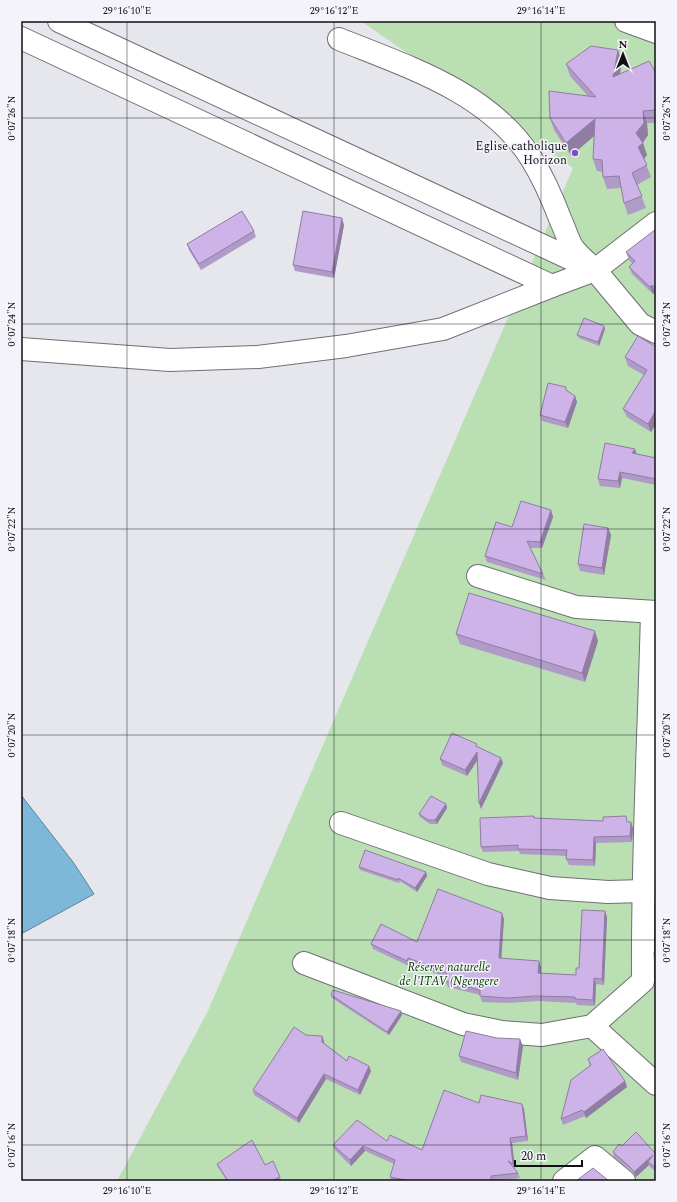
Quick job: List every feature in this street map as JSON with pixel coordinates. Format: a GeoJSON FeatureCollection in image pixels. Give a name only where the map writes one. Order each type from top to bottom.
{"type":"FeatureCollection","features":[{"type":"Feature","properties":{"kind":"street"},"geometry":{"type":"LineString","coordinates":[[59,21],[595,270]]}},
{"type":"Feature","properties":{"kind":"street"},"geometry":{"type":"LineString","coordinates":[[626,21],[656,32]]}},
{"type":"Feature","properties":{"kind":"street"},"geometry":{"type":"LineString","coordinates":[[21,38],[552,286]]}},
{"type":"Feature","properties":{"kind":"street"},"geometry":{"type":"LineString","coordinates":[[339,39],[418,71],[455,89],[486,110],[513,134],[531,158],[573,248],[595,270],[640,324],[656,332]]}},
{"type":"Feature","properties":{"kind":"street"},"geometry":{"type":"LineString","coordinates":[[21,349],[170,360],[258,357],[346,346],[443,329],[595,270],[656,223]]}},
{"type":"Feature","properties":{"kind":"street"},"geometry":{"type":"LineString","coordinates":[[304,963],[463,1024],[502,1032],[542,1035],[592,1026],[643,981],[643,891],[652,772],[654,612],[576,607],[478,576]]}},
{"type":"Feature","properties":{"kind":"street"},"geometry":{"type":"LineString","coordinates":[[341,823],[503,878],[550,888],[608,892],[643,891]]}},
{"type":"Feature","properties":{"kind":"street"},"geometry":{"type":"LineString","coordinates":[[592,1026],[656,1084]]}},
{"type":"Feature","properties":{"kind":"street"},"geometry":{"type":"LineString","coordinates":[[564,1181],[595,1157],[624,1181]]}},
{"type":"Feature","properties":{"kind":"green space","name":"Réserve naturelle de l'ITAV (Ngengere"},"geometry":{"type":"Polygon","coordinates":[[[361,21],[656,21],[656,1181],[117,1181],[207,1013],[573,168],[361,21]]]}},
{"type":"Feature","properties":{"kind":"water"},"geometry":{"type":"Polygon","coordinates":[[[21,795],[73,862],[94,894],[21,934],[21,795]]]}},
{"type":"Feature","properties":{"kind":"building"},"geometry":{"type":"Polygon","coordinates":[[[591,46],[618,50],[613,77],[649,61],[656,73],[656,110],[643,111],[644,123],[636,133],[643,143],[638,147],[647,165],[632,173],[642,196],[624,203],[619,176],[603,177],[602,160],[593,159],[595,119],[566,143],[550,118],[549,91],[596,97],[566,64],[591,46]]]}},
{"type":"Feature","properties":{"kind":"building"},"geometry":{"type":"Polygon","coordinates":[[[242,211],[254,231],[199,264],[187,244],[242,211]]]}},
{"type":"Feature","properties":{"kind":"building"},"geometry":{"type":"Polygon","coordinates":[[[303,211],[342,218],[332,272],[293,265],[303,211]]]}},
{"type":"Feature","properties":{"kind":"building"},"geometry":{"type":"Polygon","coordinates":[[[656,229],[656,288],[652,285],[650,287],[629,267],[635,261],[626,252],[656,229]]]}},
{"type":"Feature","properties":{"kind":"building"},"geometry":{"type":"Polygon","coordinates":[[[584,318],[604,326],[598,342],[577,335],[584,318]]]}},
{"type":"Feature","properties":{"kind":"building"},"geometry":{"type":"Polygon","coordinates":[[[638,336],[656,347],[656,410],[648,424],[623,409],[647,370],[625,357],[638,336]]]}},
{"type":"Feature","properties":{"kind":"building"},"geometry":{"type":"Polygon","coordinates":[[[548,383],[566,387],[566,390],[575,396],[565,422],[540,415],[548,383]]]}},
{"type":"Feature","properties":{"kind":"building"},"geometry":{"type":"Polygon","coordinates":[[[605,443],[635,449],[632,453],[656,458],[656,479],[620,472],[618,481],[598,479],[605,443]]]}},
{"type":"Feature","properties":{"kind":"building"},"geometry":{"type":"Polygon","coordinates":[[[521,501],[551,510],[540,542],[527,541],[543,574],[485,556],[496,522],[512,527],[521,501]]]}},
{"type":"Feature","properties":{"kind":"building"},"geometry":{"type":"Polygon","coordinates":[[[584,524],[608,528],[602,568],[578,564],[584,524]]]}},
{"type":"Feature","properties":{"kind":"building"},"geometry":{"type":"Polygon","coordinates":[[[469,593],[595,631],[582,673],[456,634],[469,593]]]}},
{"type":"Feature","properties":{"kind":"building"},"geometry":{"type":"Polygon","coordinates":[[[452,733],[477,744],[476,746],[501,758],[479,803],[477,752],[465,770],[440,759],[452,733]]]}},
{"type":"Feature","properties":{"kind":"building"},"geometry":{"type":"Polygon","coordinates":[[[431,796],[446,804],[435,820],[428,820],[419,814],[431,796]]]}},
{"type":"Feature","properties":{"kind":"building"},"geometry":{"type":"Polygon","coordinates":[[[534,816],[534,818],[603,821],[603,817],[626,816],[627,822],[631,822],[630,836],[594,837],[593,860],[566,859],[567,850],[518,849],[518,845],[481,847],[480,818],[534,816]]]}},
{"type":"Feature","properties":{"kind":"building"},"geometry":{"type":"Polygon","coordinates":[[[365,850],[426,872],[415,888],[398,878],[398,880],[359,867],[365,850]]]}},
{"type":"Feature","properties":{"kind":"building"},"geometry":{"type":"Polygon","coordinates":[[[438,889],[502,913],[499,958],[539,961],[538,973],[576,975],[576,968],[579,968],[582,910],[605,911],[602,979],[594,978],[593,1000],[575,999],[575,997],[535,996],[507,998],[480,996],[480,990],[445,981],[447,974],[443,971],[408,958],[407,961],[371,944],[381,924],[417,942],[438,889]]]}},
{"type":"Feature","properties":{"kind":"building"},"geometry":{"type":"Polygon","coordinates":[[[654,952],[656,952],[656,988],[654,952]]]}},
{"type":"Feature","properties":{"kind":"building"},"geometry":{"type":"Polygon","coordinates":[[[333,990],[401,1011],[387,1032],[331,995],[333,990]]]}},
{"type":"Feature","properties":{"kind":"building"},"geometry":{"type":"Polygon","coordinates":[[[294,1027],[306,1035],[322,1036],[322,1042],[347,1061],[349,1056],[369,1066],[358,1090],[324,1074],[297,1118],[253,1090],[294,1027]]]}},
{"type":"Feature","properties":{"kind":"building"},"geometry":{"type":"Polygon","coordinates":[[[466,1031],[497,1038],[520,1039],[516,1073],[459,1056],[466,1031]]]}},
{"type":"Feature","properties":{"kind":"building"},"geometry":{"type":"Polygon","coordinates":[[[603,1049],[625,1081],[584,1112],[582,1110],[561,1119],[571,1080],[591,1065],[588,1059],[603,1049]]]}},
{"type":"Feature","properties":{"kind":"building"},"geometry":{"type":"Polygon","coordinates":[[[444,1090],[479,1103],[481,1095],[522,1104],[526,1136],[510,1138],[513,1164],[508,1161],[518,1173],[491,1176],[491,1181],[411,1181],[390,1177],[395,1160],[363,1146],[350,1160],[333,1145],[357,1120],[387,1141],[390,1135],[422,1150],[444,1090]]]}},
{"type":"Feature","properties":{"kind":"building"},"geometry":{"type":"Polygon","coordinates":[[[636,1132],[655,1153],[656,1152],[656,1168],[648,1162],[653,1155],[634,1172],[613,1152],[619,1144],[622,1146],[636,1132]]]}},
{"type":"Feature","properties":{"kind":"building"},"geometry":{"type":"Polygon","coordinates":[[[252,1140],[265,1165],[273,1161],[280,1177],[271,1181],[228,1181],[217,1164],[252,1140]]]}},
{"type":"Feature","properties":{"kind":"building"},"geometry":{"type":"Polygon","coordinates":[[[593,1168],[609,1181],[576,1181],[593,1168]]]}},
{"type":"Feature","properties":{"kind":"place","name":"Eglise catholique Horizon"},"geometry":{"type":"Point","coordinates":[575,153]}}]}
